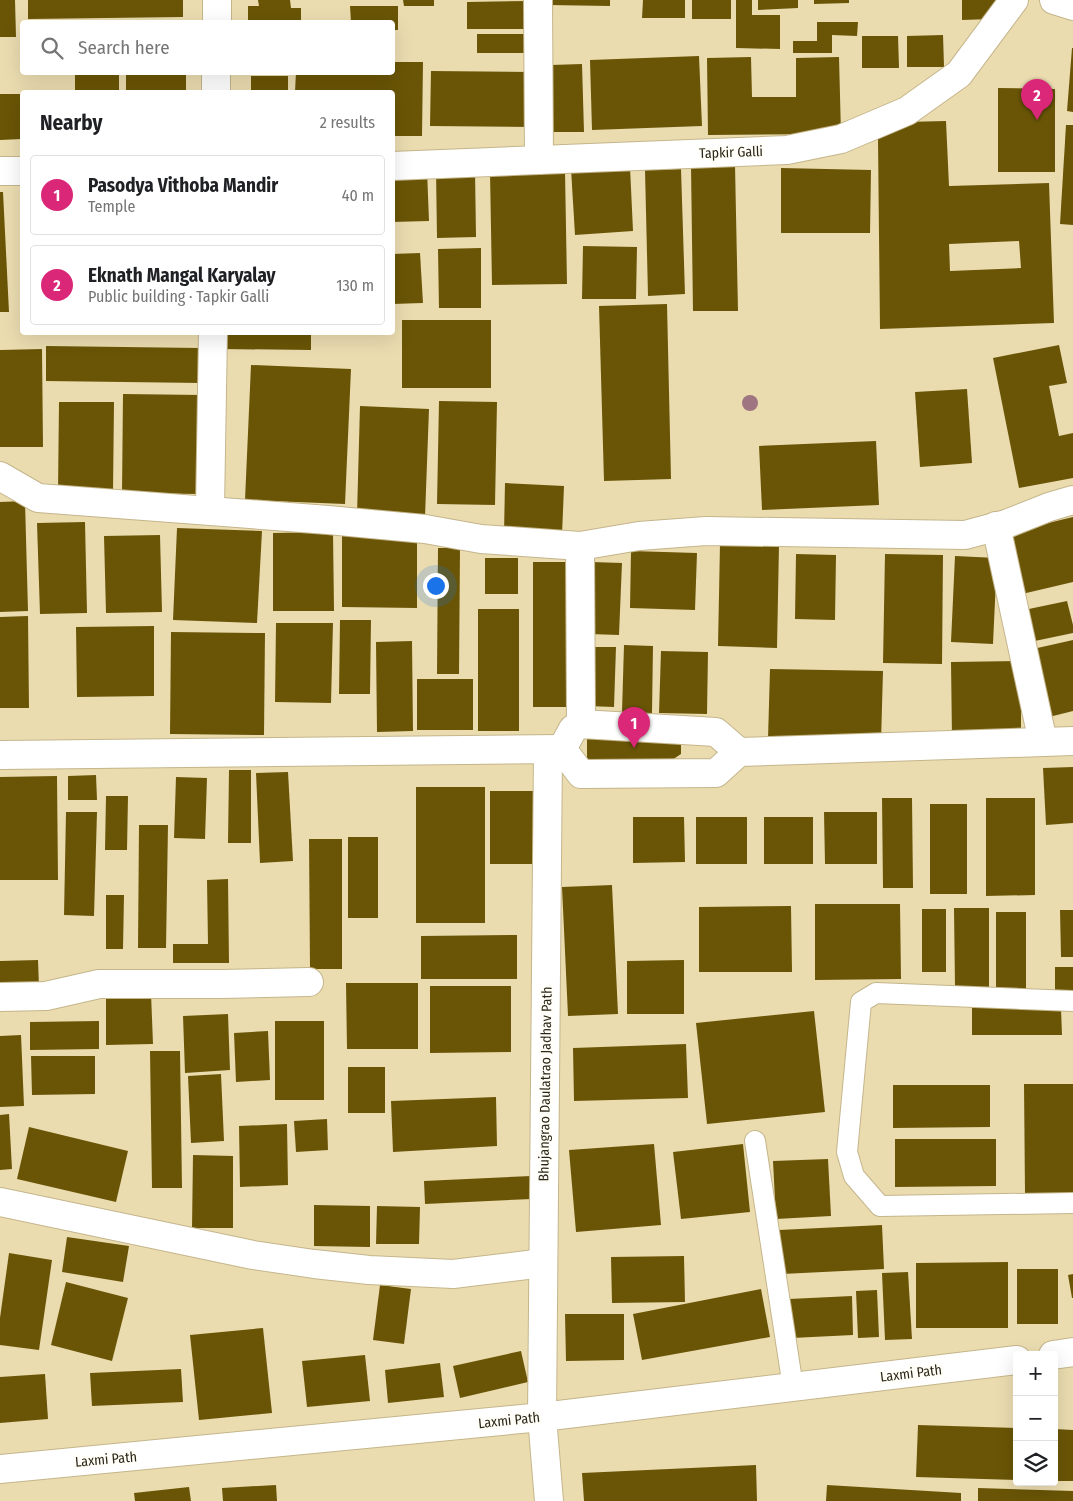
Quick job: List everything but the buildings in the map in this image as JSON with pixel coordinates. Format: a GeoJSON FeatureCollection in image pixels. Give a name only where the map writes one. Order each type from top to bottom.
{"type":"FeatureCollection","features":[{"type":"Feature","properties":{"kind":"street"},"geometry":{"type":"LineString","coordinates":[[217,0],[217,20]]}},
{"type":"Feature","properties":{"kind":"street"},"geometry":{"type":"LineString","coordinates":[[538,0],[539,160]]}},
{"type":"Feature","properties":{"kind":"street","name":"Tapkir Galli"},"geometry":{"type":"LineString","coordinates":[[395,166],[787,150],[841,139],[907,111],[959,74],[1014,0]]}},
{"type":"Feature","properties":{"kind":"street"},"geometry":{"type":"LineString","coordinates":[[1054,0],[1073,6]]}},
{"type":"Feature","properties":{"kind":"street"},"geometry":{"type":"LineString","coordinates":[[216,75],[216,90]]}},
{"type":"Feature","properties":{"kind":"street"},"geometry":{"type":"LineString","coordinates":[[0,171],[20,171]]}},
{"type":"Feature","properties":{"kind":"street"},"geometry":{"type":"LineString","coordinates":[[210,510],[213,335]]}},
{"type":"Feature","properties":{"kind":"street"},"geometry":{"type":"LineString","coordinates":[[0,476],[38,498],[210,510],[425,529],[481,539],[580,546],[639,536],[706,531],[965,535],[996,526],[1049,506],[1073,500]]}},
{"type":"Feature","properties":{"kind":"street"},"geometry":{"type":"LineString","coordinates":[[996,526],[1043,742]]}},
{"type":"Feature","properties":{"kind":"street"},"geometry":{"type":"LineString","coordinates":[[580,546],[580,724]]}},
{"type":"Feature","properties":{"kind":"street"},"geometry":{"type":"LineString","coordinates":[[555,749],[580,724],[716,732],[739,752]]}},
{"type":"Feature","properties":{"kind":"street"},"geometry":{"type":"LineString","coordinates":[[0,755],[555,749],[580,774],[716,774],[739,752],[1073,741]]}},
{"type":"Feature","properties":{"kind":"street","name":"Bhujangrao Daulatrao Jadhav Path"},"geometry":{"type":"LineString","coordinates":[[549,1501],[542,1417],[543,1263],[555,749]]}},
{"type":"Feature","properties":{"kind":"street"},"geometry":{"type":"LineString","coordinates":[[0,997],[46,996],[98,984],[309,982]]}},
{"type":"Feature","properties":{"kind":"street"},"geometry":{"type":"LineString","coordinates":[[0,1202],[252,1254],[314,1264],[369,1270],[453,1274],[543,1263]]}},
{"type":"Feature","properties":{"kind":"street"},"geometry":{"type":"LineString","coordinates":[[1058,1354],[1073,1352]]}},
{"type":"Feature","properties":{"kind":"street","name":"Laxmi Path"},"geometry":{"type":"LineString","coordinates":[[0,1469],[542,1417],[1013,1360]]}},
{"type":"Feature","properties":{"kind":"lane"},"geometry":{"type":"LineString","coordinates":[[1073,1001],[876,993],[861,1002],[847,1152],[854,1176],[880,1206],[1073,1203]]}},
{"type":"Feature","properties":{"kind":"lane"},"geometry":{"type":"LineString","coordinates":[[754,1141],[793,1387]]}},
{"type":"Feature","properties":{"kind":"place","name":"Eknath Mangal Karyalay"},"geometry":{"type":"Point","coordinates":[1037,120]}},
{"type":"Feature","properties":{"kind":"place","name":"Pasodya Vithoba Mandir"},"geometry":{"type":"Point","coordinates":[634,748]}}]}
